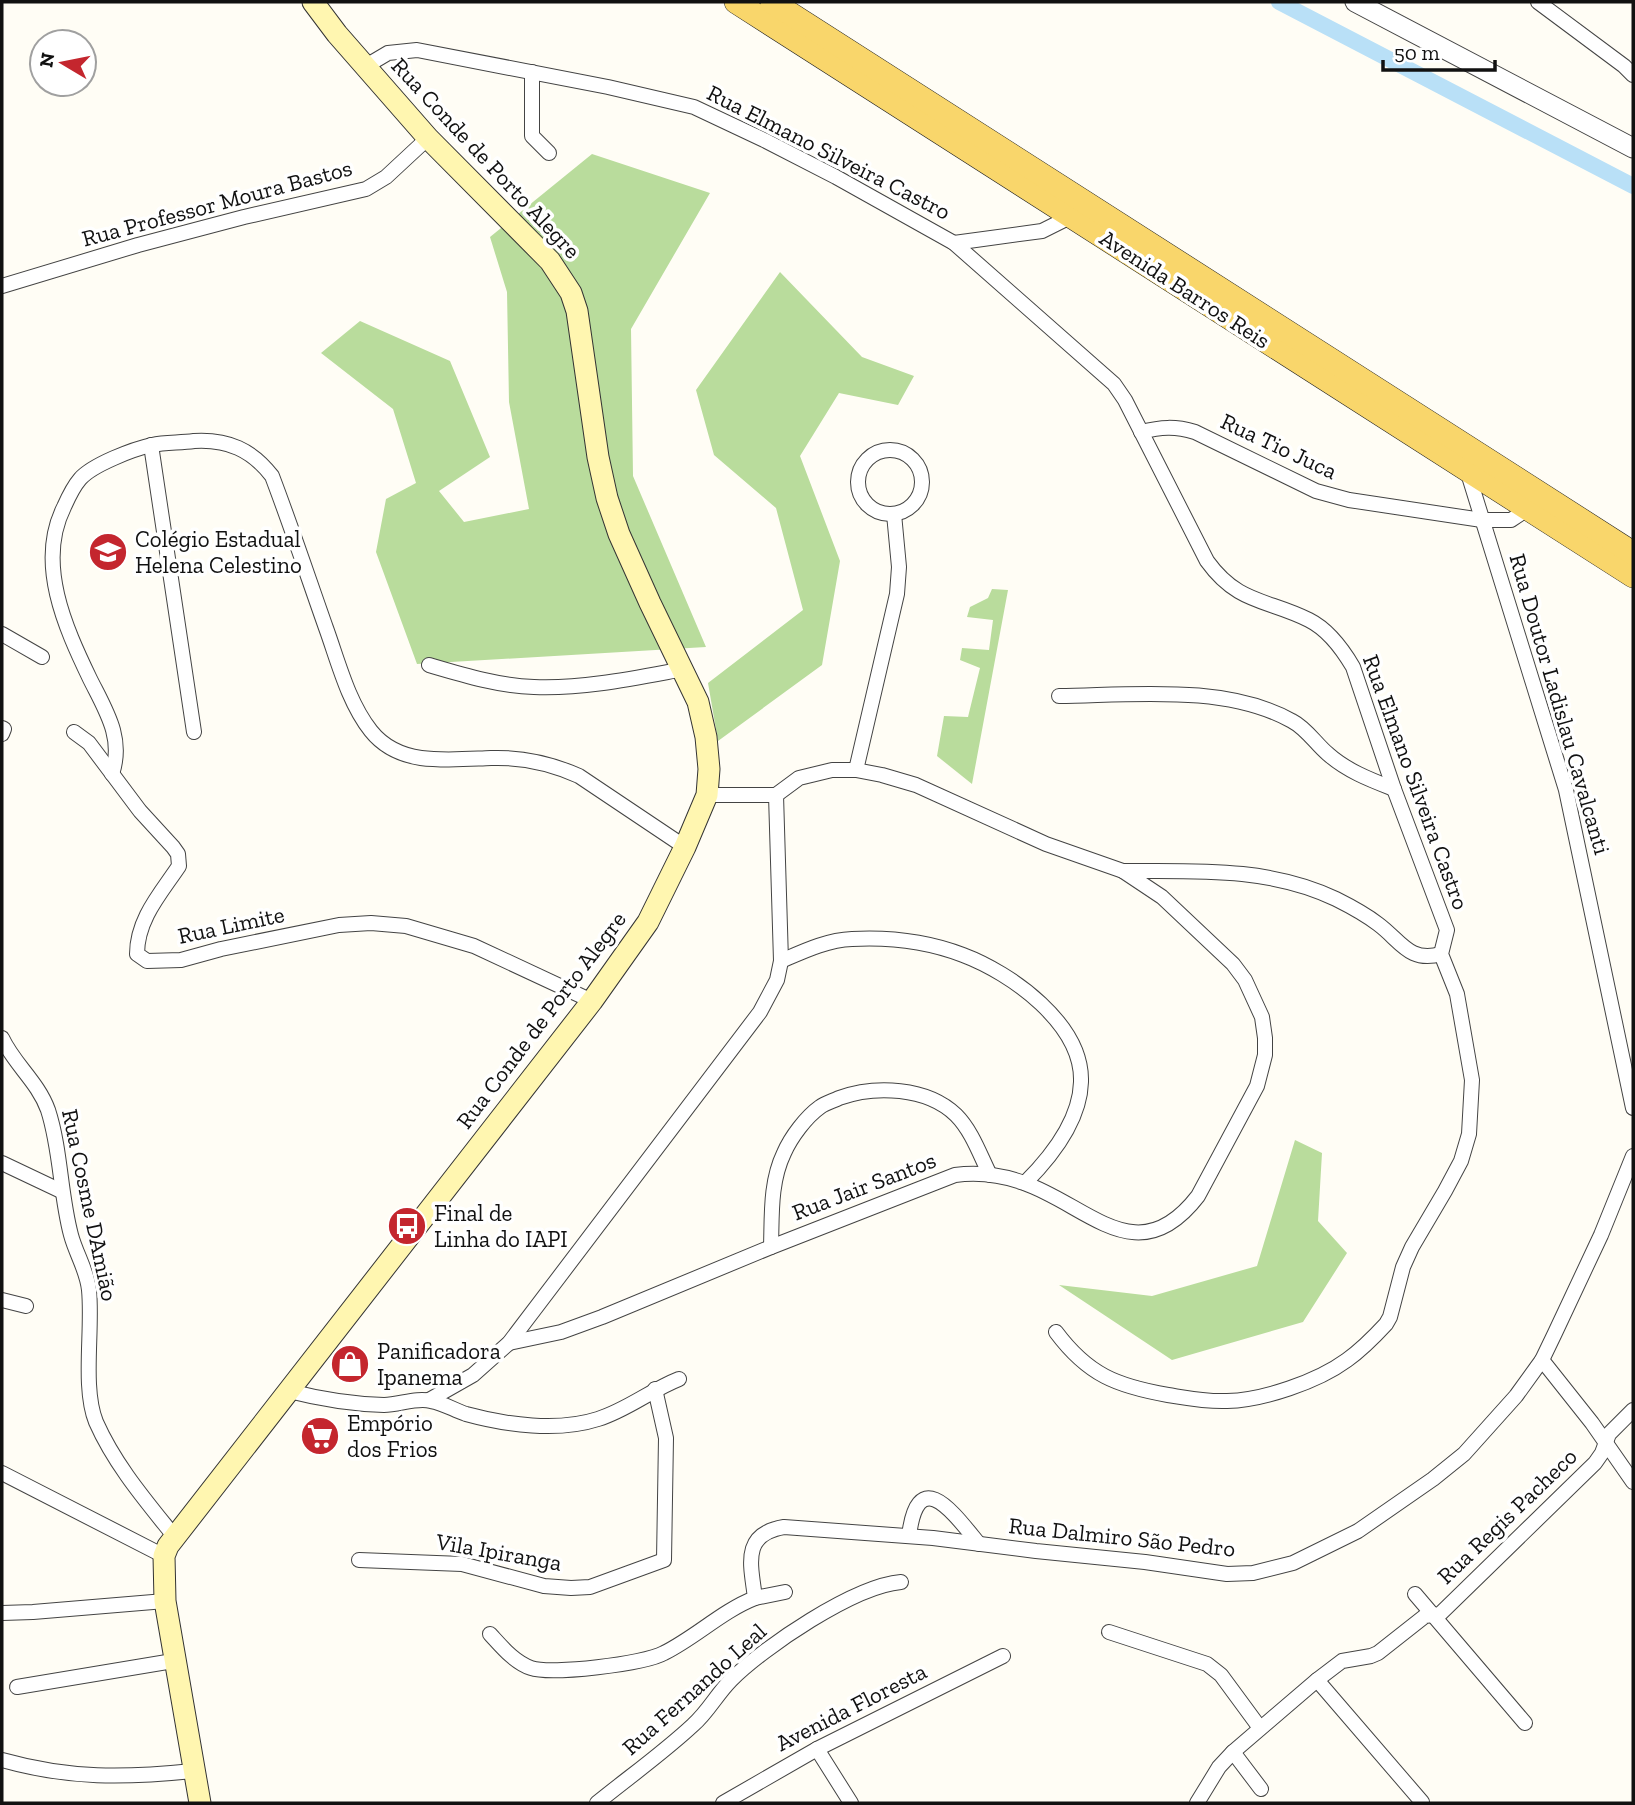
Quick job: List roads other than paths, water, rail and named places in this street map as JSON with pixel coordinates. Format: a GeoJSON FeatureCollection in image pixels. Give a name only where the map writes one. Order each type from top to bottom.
{"type":"FeatureCollection","features":[{"type":"Feature","properties":{"kind":"main road","name":"Rua Conde de Porto Alegre"},"geometry":{"type":"LineString","coordinates":[[299,2],[337,34]]}},
{"type":"Feature","properties":{"kind":"main road","name":"Rua Conde de Porto Alegre"},"geometry":{"type":"LineString","coordinates":[[200,1803],[173,1661],[165,1601],[164,1556],[174,1536],[592,1001],[648,922],[685,848],[707,795],[709,769],[706,737],[698,702],[650,603],[607,498],[598,457],[579,324],[571,293],[562,276],[537,246],[428,138],[337,34],[313,2]]}},
{"type":"Feature","properties":{"kind":"main road","name":"Avenida Barros Reis"},"geometry":{"type":"LineString","coordinates":[[736,2],[1633,576]]}},
{"type":"Feature","properties":{"kind":"main road","name":"Avenida Barros Reis"},"geometry":{"type":"LineString","coordinates":[[772,2],[1633,552]]}},
{"type":"Feature","properties":{"kind":"street"},"geometry":{"type":"LineString","coordinates":[[1355,2],[1633,148]]}},
{"type":"Feature","properties":{"kind":"street"},"geometry":{"type":"LineString","coordinates":[[1538,2],[1633,75]]}},
{"type":"Feature","properties":{"kind":"street","name":"Rua Elmano Silveira Castro"},"geometry":{"type":"LineString","coordinates":[[366,66],[388,52],[416,50],[694,107],[836,177],[954,243],[1100,370],[1125,400],[1207,561],[1218,577],[1244,595],[1309,620],[1330,637],[1353,667],[1394,789],[1447,930],[1441,954],[1457,993],[1472,1080],[1469,1134],[1461,1161],[1412,1247],[1403,1267],[1390,1317],[1368,1343],[1346,1361],[1318,1377],[1261,1396],[1227,1401],[1200,1400],[1137,1390],[1089,1368],[1056,1332]]}},
{"type":"Feature","properties":{"kind":"street"},"geometry":{"type":"LineString","coordinates":[[532,72],[533,136],[549,153]]}},
{"type":"Feature","properties":{"kind":"street","name":"Rua Professor Moura Bastos"},"geometry":{"type":"LineString","coordinates":[[2,286],[164,238],[366,189],[386,177],[428,138]]}},
{"type":"Feature","properties":{"kind":"street"},"geometry":{"type":"LineString","coordinates":[[954,243],[1042,230],[1072,216]]}},
{"type":"Feature","properties":{"kind":"street","name":"Rua Tio Juca"},"geometry":{"type":"LineString","coordinates":[[1141,432],[1161,427],[1177,427],[1195,432],[1316,491],[1349,500],[1482,520]]}},
{"type":"Feature","properties":{"kind":"street"},"geometry":{"type":"LineString","coordinates":[[112,774],[117,760],[116,734],[75,648],[57,594],[53,572],[53,538],[59,517],[81,478],[99,466],[151,445],[211,440],[233,444],[260,461],[266,468],[277,489],[355,705],[370,730],[384,744],[400,753],[418,758],[516,758],[560,767],[588,782],[685,848]]}},
{"type":"Feature","properties":{"kind":"street"},"geometry":{"type":"LineString","coordinates":[[151,445],[194,732]]}},
{"type":"Feature","properties":{"kind":"street"},"geometry":{"type":"LineString","coordinates":[[889,450],[900,451],[916,464],[922,485],[913,504],[894,514],[883,514],[874,510],[860,495],[858,485],[859,474],[870,457],[889,450]]}},
{"type":"Feature","properties":{"kind":"street","name":"Rua Doutor Ladislau Cavalcanti"},"geometry":{"type":"LineString","coordinates":[[1466,468],[1569,801],[1633,1108]]}},
{"type":"Feature","properties":{"kind":"street"},"geometry":{"type":"LineString","coordinates":[[1482,520],[1511,520],[1529,508]]}},
{"type":"Feature","properties":{"kind":"street"},"geometry":{"type":"LineString","coordinates":[[856,769],[897,594],[899,567],[894,514]]}},
{"type":"Feature","properties":{"kind":"street"},"geometry":{"type":"LineString","coordinates":[[2,634],[42,657]]}},
{"type":"Feature","properties":{"kind":"street"},"geometry":{"type":"LineString","coordinates":[[429,665],[494,682],[533,687],[570,687],[684,669]]}},
{"type":"Feature","properties":{"kind":"street"},"geometry":{"type":"LineString","coordinates":[[1059,696],[1207,696],[1255,705],[1297,723],[1344,767],[1394,789]]}},
{"type":"Feature","properties":{"kind":"street","name":"Rua Limite"},"geometry":{"type":"LineString","coordinates":[[74,732],[89,743],[140,811],[173,848],[180,862],[149,909],[141,928],[137,954],[142,960],[181,960],[339,925],[371,923],[406,926],[474,946],[592,1001]]}},
{"type":"Feature","properties":{"kind":"street","name":"Rua Jair Santos"},"geometry":{"type":"LineString","coordinates":[[509,1343],[561,1332],[602,1317],[938,1181],[972,1173],[1025,1183],[1120,1229],[1138,1233],[1155,1231],[1172,1224],[1198,1196],[1250,1101],[1262,1072],[1265,1055],[1262,1017],[1245,980],[1233,964],[1176,909],[1123,871],[1046,844],[916,785],[856,769],[815,773],[799,778],[776,795]]}},
{"type":"Feature","properties":{"kind":"street"},"geometry":{"type":"LineString","coordinates":[[289,1391],[318,1399],[387,1405],[429,1400],[473,1376],[509,1343],[761,1012],[772,991],[781,961],[776,795],[707,795]]}},
{"type":"Feature","properties":{"kind":"street"},"geometry":{"type":"LineString","coordinates":[[1123,871],[1188,871],[1265,876],[1313,889],[1355,909],[1378,923],[1410,953],[1425,957],[1441,954]]}},
{"type":"Feature","properties":{"kind":"street"},"geometry":{"type":"LineString","coordinates":[[781,961],[813,948],[850,939],[908,941],[979,961],[1020,987],[1048,1011],[1063,1028],[1074,1048],[1081,1083],[1067,1128],[1054,1149],[1025,1183]]}},
{"type":"Feature","properties":{"kind":"street","name":"Rua Cosme DAmião"},"geometry":{"type":"LineString","coordinates":[[2,1038],[47,1107],[57,1149],[61,1191],[71,1238],[83,1265],[88,1287],[90,1402],[96,1422],[121,1466],[174,1536]]}},
{"type":"Feature","properties":{"kind":"street"},"geometry":{"type":"LineString","coordinates":[[771,1247],[772,1197],[776,1174],[785,1150],[821,1105],[848,1096],[872,1090],[894,1091],[938,1103],[955,1114],[966,1128],[990,1175]]}},
{"type":"Feature","properties":{"kind":"street","name":"Rua Dalmiro São Pedro"},"geometry":{"type":"LineString","coordinates":[[755,1598],[751,1552],[756,1539],[763,1532],[784,1527],[909,1535],[1227,1574],[1253,1573],[1293,1563],[1358,1531],[1395,1507],[1464,1454],[1516,1396],[1542,1360],[1630,1173],[1633,1156]]}},
{"type":"Feature","properties":{"kind":"street"},"geometry":{"type":"LineString","coordinates":[[2,1163],[61,1191]]}},
{"type":"Feature","properties":{"kind":"street"},"geometry":{"type":"LineString","coordinates":[[2,1300],[26,1306]]}},
{"type":"Feature","properties":{"kind":"street"},"geometry":{"type":"LineString","coordinates":[[1542,1360],[1592,1423],[1633,1482]]}},
{"type":"Feature","properties":{"kind":"street"},"geometry":{"type":"LineString","coordinates":[[429,1400],[466,1414],[498,1421],[534,1425],[568,1424],[596,1419],[624,1408],[655,1389],[679,1379]]}},
{"type":"Feature","properties":{"kind":"street","name":"Vila Ipiranga"},"geometry":{"type":"LineString","coordinates":[[359,1560],[462,1564],[544,1586],[571,1588],[590,1587],[660,1562],[666,1556],[666,1438],[655,1389]]}},
{"type":"Feature","properties":{"kind":"street","name":"Rua Regis Pacheco"},"geometry":{"type":"LineString","coordinates":[[1197,1803],[1219,1767],[1233,1752],[1342,1661],[1378,1653],[1424,1616],[1440,1614],[1595,1463],[1609,1434],[1633,1410]]}},
{"type":"Feature","properties":{"kind":"street"},"geometry":{"type":"LineString","coordinates":[[2,1473],[164,1556]]}},
{"type":"Feature","properties":{"kind":"street"},"geometry":{"type":"LineString","coordinates":[[909,1535],[917,1505],[923,1499],[933,1499],[952,1511],[979,1544]]}},
{"type":"Feature","properties":{"kind":"street","name":"Rua Fernando Leal"},"geometry":{"type":"LineString","coordinates":[[597,1803],[692,1726],[730,1680],[790,1633],[867,1591],[883,1584],[901,1582]]}},
{"type":"Feature","properties":{"kind":"street"},"geometry":{"type":"LineString","coordinates":[[490,1634],[520,1663],[538,1670],[637,1662],[664,1653],[737,1605],[785,1592]]}},
{"type":"Feature","properties":{"kind":"street"},"geometry":{"type":"LineString","coordinates":[[1415,1594],[1525,1723]]}},
{"type":"Feature","properties":{"kind":"street"},"geometry":{"type":"LineString","coordinates":[[2,1613],[165,1601]]}},
{"type":"Feature","properties":{"kind":"street"},"geometry":{"type":"LineString","coordinates":[[1108,1632],[1207,1664],[1221,1675],[1260,1728]]}},
{"type":"Feature","properties":{"kind":"street","name":"Avenida Floresta"},"geometry":{"type":"LineString","coordinates":[[723,1803],[817,1749],[1003,1656]]}},
{"type":"Feature","properties":{"kind":"street"},"geometry":{"type":"LineString","coordinates":[[17,1687],[173,1661]]}},
{"type":"Feature","properties":{"kind":"street"},"geometry":{"type":"LineString","coordinates":[[1317,1681],[1422,1802]]}},
{"type":"Feature","properties":{"kind":"street"},"geometry":{"type":"LineString","coordinates":[[817,1749],[851,1803]]}},
{"type":"Feature","properties":{"kind":"street"},"geometry":{"type":"LineString","coordinates":[[1233,1752],[1261,1790]]}},
{"type":"Feature","properties":{"kind":"street"},"geometry":{"type":"LineString","coordinates":[[2,1760],[54,1773],[89,1777],[146,1776],[193,1771]]}},
{"type":"Feature","properties":{"kind":"waterway"},"geometry":{"type":"LineString","coordinates":[[1279,2],[1633,186]]}},
{"type":"Feature","properties":{"kind":"place","name":"Colégio Estadual Helena Celestino"},"geometry":{"type":"Point","coordinates":[108,552]}},
{"type":"Feature","properties":{"kind":"place","name":"Final de Linha do IAPI"},"geometry":{"type":"Point","coordinates":[407,1226]}},
{"type":"Feature","properties":{"kind":"place","name":"Panificadora Ipanema"},"geometry":{"type":"Point","coordinates":[350,1364]}},
{"type":"Feature","properties":{"kind":"place","name":"Empório dos Frios"},"geometry":{"type":"Point","coordinates":[320,1436]}}]}
